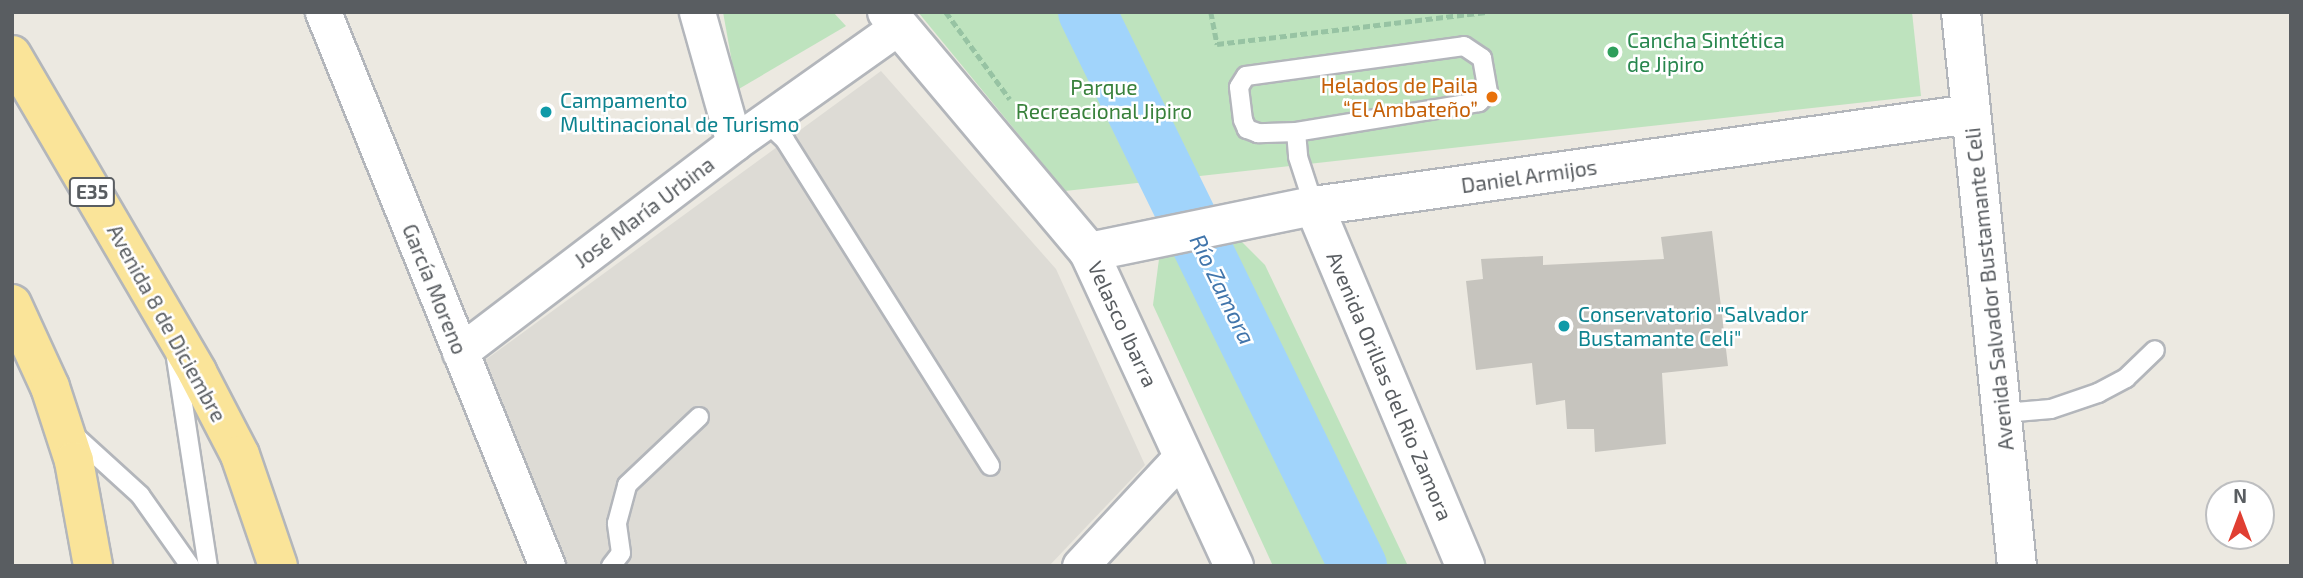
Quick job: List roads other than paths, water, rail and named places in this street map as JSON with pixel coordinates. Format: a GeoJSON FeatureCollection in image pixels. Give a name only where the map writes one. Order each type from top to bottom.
{"type":"FeatureCollection","features":[{"type":"Feature","properties":{"kind":"highway","name":"Avenida 8 de Diciembre"},"geometry":{"type":"LineString","coordinates":[[12,55],[171,328],[240,455],[278,566]]}},
{"type":"Feature","properties":{"kind":"highway"},"geometry":{"type":"LineString","coordinates":[[12,304],[63,425],[74,461],[93,566]]}},
{"type":"Feature","properties":{"kind":"main road","name":"Avenida Salvador Bustamante Celi"},"geometry":{"type":"LineString","coordinates":[[1961,12],[2004,413],[2017,566]]}},
{"type":"Feature","properties":{"kind":"main road","name":"Velasco Ibarra"},"geometry":{"type":"LineString","coordinates":[[893,19],[1090,251],[1234,566]]}},
{"type":"Feature","properties":{"kind":"main road","name":"Daniel Armijos"},"geometry":{"type":"LineString","coordinates":[[1090,251],[1314,206],[1970,114]]}},
{"type":"Feature","properties":{"kind":"main road","name":"Avenida Orillas del Rio Zamora"},"geometry":{"type":"LineString","coordinates":[[1314,206],[1465,566]]}},
{"type":"Feature","properties":{"kind":"street","name":"García Moreno"},"geometry":{"type":"LineString","coordinates":[[323,12],[547,566]]}},
{"type":"Feature","properties":{"kind":"street"},"geometry":{"type":"LineString","coordinates":[[697,12],[734,143]]}},
{"type":"Feature","properties":{"kind":"street","name":"José María Urbina"},"geometry":{"type":"LineString","coordinates":[[460,352],[734,143],[766,123],[893,19]]}},
{"type":"Feature","properties":{"kind":"street"},"geometry":{"type":"LineString","coordinates":[[1080,566],[1183,455]]}},
{"type":"Feature","properties":{"kind":"lane"},"geometry":{"type":"LineString","coordinates":[[1464,46],[1482,58],[1488,93],[1479,102],[1296,132],[1247,130],[1239,87],[1246,76],[1464,46]]}},
{"type":"Feature","properties":{"kind":"lane"},"geometry":{"type":"LineString","coordinates":[[766,123],[785,140],[990,466]]}},
{"type":"Feature","properties":{"kind":"lane"},"geometry":{"type":"LineString","coordinates":[[1296,132],[1298,157],[1314,206]]}},
{"type":"Feature","properties":{"kind":"lane"},"geometry":{"type":"LineString","coordinates":[[171,328],[208,566]]}},
{"type":"Feature","properties":{"kind":"lane"},"geometry":{"type":"LineString","coordinates":[[2004,413],[2051,409],[2098,393],[2126,378],[2155,350]]}},
{"type":"Feature","properties":{"kind":"lane"},"geometry":{"type":"LineString","coordinates":[[611,566],[621,553],[617,523],[628,485],[699,417]]}},
{"type":"Feature","properties":{"kind":"lane"},"geometry":{"type":"LineString","coordinates":[[63,425],[141,495],[190,566]]}},
{"type":"Feature","properties":{"kind":"waterway","name":"Río Zamora"},"geometry":{"type":"LineString","coordinates":[[1087,12],[1358,566]]}},
{"type":"Feature","properties":{"kind":"place","name":"Cancha Sintética de Jipiro"},"geometry":{"type":"Point","coordinates":[1613,52]}},
{"type":"Feature","properties":{"kind":"place","name":"Helados de Paila “El Ambateño”"},"geometry":{"type":"Point","coordinates":[1492,97]}},
{"type":"Feature","properties":{"kind":"place","name":"Campamento Multinacional de Turismo"},"geometry":{"type":"Point","coordinates":[546,112]}},
{"type":"Feature","properties":{"kind":"place","name":"Conservatorio \"Salvador Bustamante Celi\""},"geometry":{"type":"Point","coordinates":[1564,326]}},
{"type":"Feature","properties":{"kind":"park label","name":"Parque Recreacional Jipiro"},"geometry":{"type":"Point","coordinates":[1104,99]}}]}
